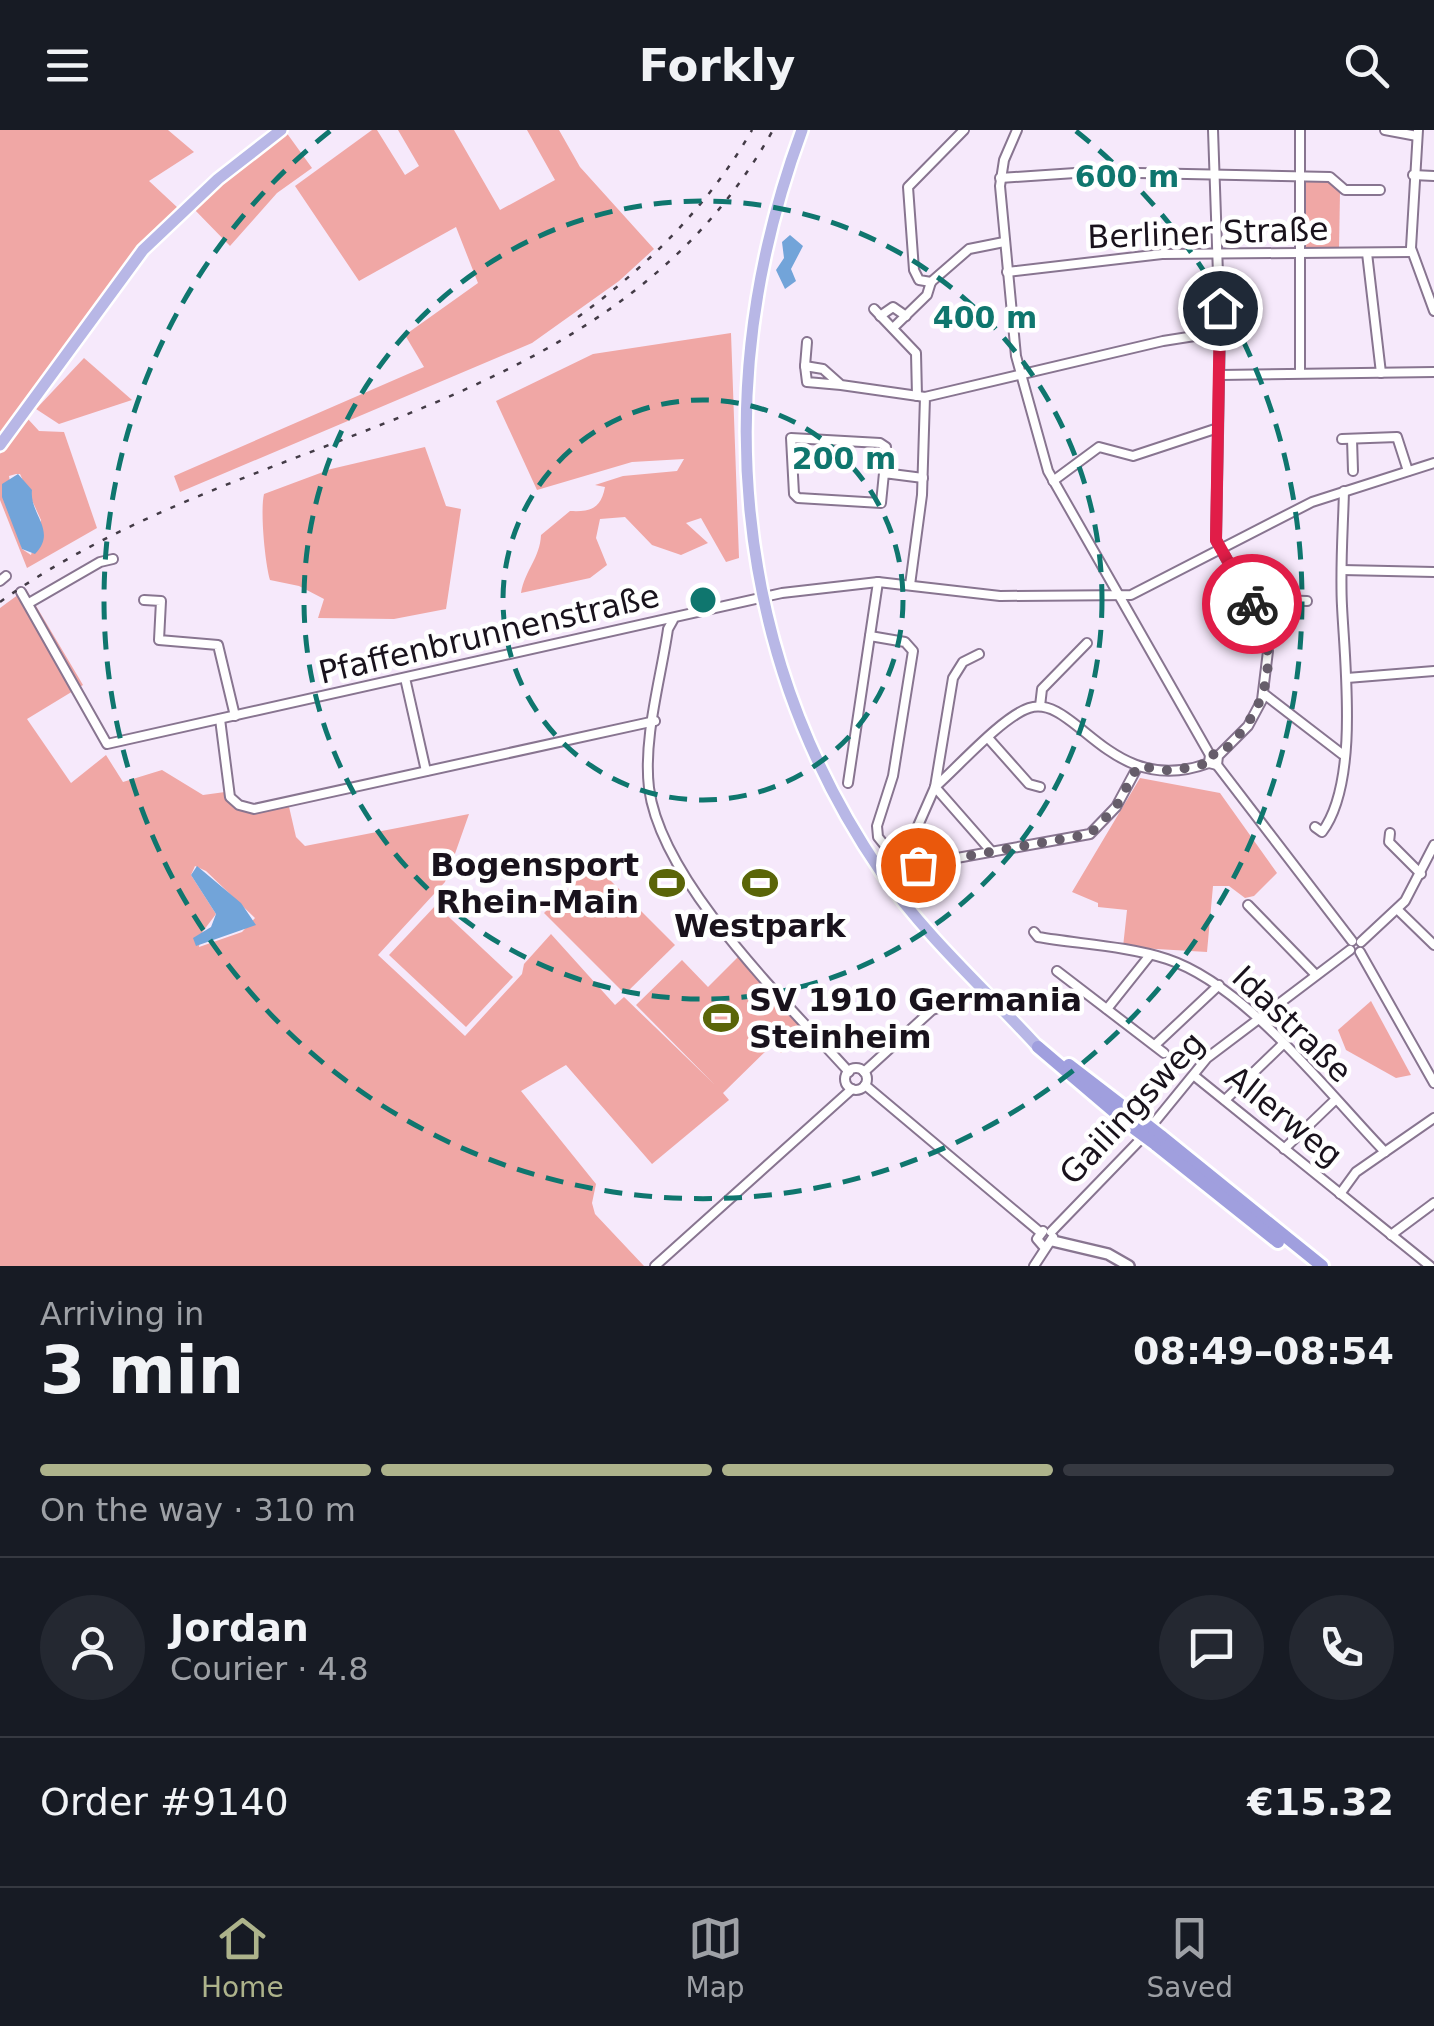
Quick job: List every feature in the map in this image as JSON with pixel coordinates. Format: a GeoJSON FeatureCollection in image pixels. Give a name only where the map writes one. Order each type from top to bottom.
{"type":"FeatureCollection","features":[{"type":"Feature","properties":{"kind":"highway"},"geometry":{"type":"LineString","coordinates":[[1040,1045],[1322,1266]]}},
{"type":"Feature","properties":{"kind":"highway"},"geometry":{"type":"LineString","coordinates":[[1158,1140],[1308,1266]]}},
{"type":"Feature","properties":{"kind":"main road"},"geometry":{"type":"LineString","coordinates":[[0,445],[122,275],[200,194],[281,130]]}},
{"type":"Feature","properties":{"kind":"main road"},"geometry":{"type":"LineString","coordinates":[[802,130],[770,230],[748,342],[746,475],[762,596],[800,719],[863,842],[924,928],[1040,1045]]}},
{"type":"Feature","properties":{"kind":"street"},"geometry":{"type":"LineString","coordinates":[[1017,130],[1000,178],[1004,242],[1019,375],[1052,481],[1214,760],[1356,946],[1434,1084]]}},
{"type":"Feature","properties":{"kind":"street"},"geometry":{"type":"LineString","coordinates":[[935,787],[1021,712],[1040,706],[1063,713],[1105,751],[1138,766],[1172,771],[1214,760],[1248,726],[1264,694],[1266,638],[1249,599],[1220,552],[1215,534],[1220,332],[1213,130]]}},
{"type":"Feature","properties":{"kind":"street"},"geometry":{"type":"LineString","coordinates":[[1300,130],[1300,374]]}},
{"type":"Feature","properties":{"kind":"street"},"geometry":{"type":"LineString","coordinates":[[1385,130],[1417,133],[1412,252],[1434,312]]}},
{"type":"Feature","properties":{"kind":"street"},"geometry":{"type":"LineString","coordinates":[[931,282],[919,280],[914,270],[908,187],[962,131]]}},
{"type":"Feature","properties":{"kind":"street"},"geometry":{"type":"LineString","coordinates":[[1000,178],[1090,172],[1333,178],[1342,188],[1342,200]]}},
{"type":"Feature","properties":{"kind":"street"},"geometry":{"type":"LineString","coordinates":[[1413,175],[1434,176]]}},
{"type":"Feature","properties":{"kind":"street"},"geometry":{"type":"LineString","coordinates":[[1342,188],[1380,190]]}},
{"type":"Feature","properties":{"kind":"street"},"geometry":{"type":"LineString","coordinates":[[893,328],[930,292],[931,282],[972,248],[1004,242]]}},
{"type":"Feature","properties":{"kind":"street","name":"Berliner Straße"},"geometry":{"type":"LineString","coordinates":[[1007,272],[1131,256],[1412,252]]}},
{"type":"Feature","properties":{"kind":"street"},"geometry":{"type":"LineString","coordinates":[[1368,254],[1380,374]]}},
{"type":"Feature","properties":{"kind":"street"},"geometry":{"type":"LineString","coordinates":[[906,316],[893,307],[877,313],[917,356],[923,478],[910,585]]}},
{"type":"Feature","properties":{"kind":"street"},"geometry":{"type":"LineString","coordinates":[[807,342],[807,382],[921,396],[1220,332]]}},
{"type":"Feature","properties":{"kind":"street"},"geometry":{"type":"LineString","coordinates":[[806,366],[824,369],[841,385]]}},
{"type":"Feature","properties":{"kind":"street"},"geometry":{"type":"LineString","coordinates":[[1220,375],[1434,372]]}},
{"type":"Feature","properties":{"kind":"street"},"geometry":{"type":"LineString","coordinates":[[1052,481],[1100,447],[1133,456],[1218,428]]}},
{"type":"Feature","properties":{"kind":"street"},"geometry":{"type":"LineString","coordinates":[[791,438],[880,443],[886,447],[884,473],[881,503],[798,498],[794,494],[791,438]]}},
{"type":"Feature","properties":{"kind":"street"},"geometry":{"type":"LineString","coordinates":[[1352,438],[1353,471]]}},
{"type":"Feature","properties":{"kind":"street"},"geometry":{"type":"LineString","coordinates":[[1342,439],[1399,438],[1408,471]]}},
{"type":"Feature","properties":{"kind":"street","name":"Pfaffenbrunnenstraße"},"geometry":{"type":"LineString","coordinates":[[20,592],[106,744],[673,620],[762,596],[878,582],[1004,596],[1118,596],[1148,589],[1312,502],[1434,463]]}},
{"type":"Feature","properties":{"kind":"street"},"geometry":{"type":"LineString","coordinates":[[884,473],[923,478]]}},
{"type":"Feature","properties":{"kind":"street"},"geometry":{"type":"LineString","coordinates":[[1314,827],[1322,832],[1338,805],[1347,678],[1342,570],[1344,491]]}},
{"type":"Feature","properties":{"kind":"street"},"geometry":{"type":"LineString","coordinates":[[29,603],[100,562],[114,559]]}},
{"type":"Feature","properties":{"kind":"street"},"geometry":{"type":"LineString","coordinates":[[1342,570],[1434,572]]}},
{"type":"Feature","properties":{"kind":"street"},"geometry":{"type":"LineString","coordinates":[[848,783],[878,582]]}},
{"type":"Feature","properties":{"kind":"street"},"geometry":{"type":"LineString","coordinates":[[1249,599],[1306,600]]}},
{"type":"Feature","properties":{"kind":"street"},"geometry":{"type":"LineString","coordinates":[[144,600],[161,601],[160,628],[169,630],[170,640],[216,643],[235,716]]}},
{"type":"Feature","properties":{"kind":"street"},"geometry":{"type":"LineString","coordinates":[[673,620],[668,629],[655,721],[649,790],[668,848],[747,957],[848,1072],[850,1087]]}},
{"type":"Feature","properties":{"kind":"street"},"geometry":{"type":"LineString","coordinates":[[870,636],[905,642],[913,651],[892,776],[877,831],[893,859],[909,866],[1092,832],[1116,807],[1138,766]]}},
{"type":"Feature","properties":{"kind":"street"},"geometry":{"type":"LineString","coordinates":[[1040,706],[1042,690],[1086,643]]}},
{"type":"Feature","properties":{"kind":"street"},"geometry":{"type":"LineString","coordinates":[[909,866],[917,828],[935,787],[953,678],[963,662],[978,654]]}},
{"type":"Feature","properties":{"kind":"street"},"geometry":{"type":"LineString","coordinates":[[1347,678],[1434,671]]}},
{"type":"Feature","properties":{"kind":"street"},"geometry":{"type":"LineString","coordinates":[[405,678],[426,771]]}},
{"type":"Feature","properties":{"kind":"street"},"geometry":{"type":"LineString","coordinates":[[1264,694],[1342,754]]}},
{"type":"Feature","properties":{"kind":"street"},"geometry":{"type":"LineString","coordinates":[[220,719],[230,797],[247,809],[655,721]]}},
{"type":"Feature","properties":{"kind":"street"},"geometry":{"type":"LineString","coordinates":[[989,739],[1030,784],[1040,786]]}},
{"type":"Feature","properties":{"kind":"street"},"geometry":{"type":"LineString","coordinates":[[935,787],[992,852]]}},
{"type":"Feature","properties":{"kind":"street"},"geometry":{"type":"LineString","coordinates":[[1390,832],[1389,842],[1421,874]]}},
{"type":"Feature","properties":{"kind":"street","name":"Gailingsweg"},"geometry":{"type":"LineString","coordinates":[[1034,1266],[1049,1240],[1157,1122],[1192,1073],[1398,910],[1434,845]]}},
{"type":"Feature","properties":{"kind":"street"},"geometry":{"type":"LineString","coordinates":[[1248,904],[1316,975]]}},
{"type":"Feature","properties":{"kind":"street"},"geometry":{"type":"LineString","coordinates":[[1398,910],[1434,945]]}},
{"type":"Feature","properties":{"kind":"street","name":"Idastraße"},"geometry":{"type":"LineString","coordinates":[[1034,932],[1038,937],[1150,955],[1190,968],[1219,985],[1257,1018],[1385,1152]]}},
{"type":"Feature","properties":{"kind":"street"},"geometry":{"type":"LineString","coordinates":[[1107,1009],[1150,955]]}},
{"type":"Feature","properties":{"kind":"street"},"geometry":{"type":"LineString","coordinates":[[1057,971],[1164,1052]]}},
{"type":"Feature","properties":{"kind":"street"},"geometry":{"type":"LineString","coordinates":[[1155,1045],[1219,985]]}},
{"type":"Feature","properties":{"kind":"street"},"geometry":{"type":"LineString","coordinates":[[848,1072],[864,1072],[932,1010],[946,1004]]}},
{"type":"Feature","properties":{"kind":"street"},"geometry":{"type":"LineString","coordinates":[[1224,1100],[1282,1045]]}},
{"type":"Feature","properties":{"kind":"street"},"geometry":{"type":"LineString","coordinates":[[864,1072],[865,1086]]}},
{"type":"Feature","properties":{"kind":"street","name":"Allerweg"},"geometry":{"type":"LineString","coordinates":[[1197,1078],[1430,1266]]}},
{"type":"Feature","properties":{"kind":"street"},"geometry":{"type":"LineString","coordinates":[[655,1266],[850,1087],[865,1086],[1049,1240]]}},
{"type":"Feature","properties":{"kind":"street"},"geometry":{"type":"LineString","coordinates":[[1284,1149],[1334,1100]]}},
{"type":"Feature","properties":{"kind":"street"},"geometry":{"type":"LineString","coordinates":[[1340,1194],[1356,1172],[1434,1118]]}},
{"type":"Feature","properties":{"kind":"street"},"geometry":{"type":"LineString","coordinates":[[1391,1235],[1434,1203]]}},
{"type":"Feature","properties":{"kind":"street"},"geometry":{"type":"LineString","coordinates":[[1040,1232],[1038,1241],[1108,1254],[1129,1266]]}},
{"type":"Feature","properties":{"kind":"shaded area"},"geometry":{"type":"Polygon","coordinates":[[[0,130],[168,130],[194,152],[149,181],[178,208],[121,269],[0,436],[0,130]]]}},
{"type":"Feature","properties":{"kind":"shaded area"},"geometry":{"type":"Polygon","coordinates":[[[377,130],[405,175],[419,166],[398,130],[454,130],[500,210],[555,180],[527,130],[559,130],[580,167],[654,249],[619,281],[532,343],[180,492],[174,476],[424,367],[405,335],[478,283],[456,227],[359,281],[295,186],[377,130]]]}},
{"type":"Feature","properties":{"kind":"shaded area"},"geometry":{"type":"Polygon","coordinates":[[[286,132],[312,168],[277,193],[230,246],[192,207],[286,132]]]}},
{"type":"Feature","properties":{"kind":"shaded area"},"geometry":{"type":"Polygon","coordinates":[[[1306,181],[1333,181],[1340,192],[1339,250],[1304,250],[1306,181]]]}},
{"type":"Feature","properties":{"kind":"shaded area"},"geometry":{"type":"Polygon","coordinates":[[[731,333],[739,558],[726,562],[701,518],[686,523],[708,543],[681,555],[652,545],[625,517],[600,519],[596,538],[607,565],[590,578],[521,593],[541,535],[570,511],[589,510],[597,505],[605,487],[595,485],[623,476],[677,471],[684,459],[632,462],[537,490],[496,401],[593,354],[731,333]]]}},
{"type":"Feature","properties":{"kind":"shaded area"},"geometry":{"type":"Polygon","coordinates":[[[84,358],[132,400],[59,424],[36,409],[84,358]]]}},
{"type":"Feature","properties":{"kind":"shaded area"},"geometry":{"type":"Polygon","coordinates":[[[28,419],[39,431],[64,432],[97,528],[27,568],[0,500],[0,454],[28,419]],[[20,474],[9,476],[22,549],[31,555],[41,520],[20,474]]]}},
{"type":"Feature","properties":{"kind":"shaded area"},"geometry":{"type":"Polygon","coordinates":[[[425,447],[446,506],[461,509],[446,609],[394,619],[318,618],[324,599],[299,586],[270,580],[264,494],[331,469],[425,447]]]}},
{"type":"Feature","properties":{"kind":"shaded area"},"geometry":{"type":"Polygon","coordinates":[[[26,589],[83,685],[27,719],[71,783],[106,755],[123,782],[162,770],[203,795],[225,792],[240,808],[287,798],[296,837],[305,846],[469,814],[445,882],[378,955],[465,1036],[522,974],[524,964],[551,934],[615,1005],[624,997],[714,1084],[636,1005],[682,960],[708,987],[738,957],[804,1031],[781,1053],[772,1045],[723,1093],[729,1100],[652,1164],[566,1065],[521,1091],[596,1184],[592,1203],[595,1214],[644,1266],[0,1266],[0,608],[26,589]],[[195,866],[191,875],[216,914],[201,934],[199,947],[242,932],[255,918],[206,871],[195,866]]]}},
{"type":"Feature","properties":{"kind":"shaded area"},"geometry":{"type":"Polygon","coordinates":[[[1140,778],[1220,793],[1277,873],[1254,896],[1245,898],[1229,886],[1213,886],[1207,952],[1123,947],[1127,910],[1098,907],[1098,903],[1072,892],[1140,778]]]}},
{"type":"Feature","properties":{"kind":"shaded area"},"geometry":{"type":"Polygon","coordinates":[[[594,864],[675,945],[625,994],[544,913],[594,864]]]}},
{"type":"Feature","properties":{"kind":"shaded area"},"geometry":{"type":"Polygon","coordinates":[[[436,905],[513,977],[466,1027],[389,955],[436,905]]]}},
{"type":"Feature","properties":{"kind":"shaded area"},"geometry":{"type":"Polygon","coordinates":[[[1371,1001],[1411,1075],[1396,1078],[1346,1050],[1338,1030],[1371,1001]]]}},
{"type":"Feature","properties":{"kind":"water"},"geometry":{"type":"Polygon","coordinates":[[[790,235],[803,246],[791,269],[796,281],[785,289],[776,270],[784,258],[782,242],[790,235]]]}},
{"type":"Feature","properties":{"kind":"water"},"geometry":{"type":"Polygon","coordinates":[[[18,474],[32,490],[43,530],[44,538],[35,554],[22,549],[2,497],[2,484],[18,474]]]}},
{"type":"Feature","properties":{"kind":"water"},"geometry":{"type":"Polygon","coordinates":[[[197,866],[241,903],[256,925],[196,946],[193,938],[211,927],[216,914],[191,875],[197,866]]]}},
{"type":"Feature","properties":{"kind":"railway"},"geometry":{"type":"LineString","coordinates":[[578,317],[675,233],[716,184],[752,130]]}},
{"type":"Feature","properties":{"kind":"railway"},"geometry":{"type":"LineString","coordinates":[[0,602],[98,542],[203,494],[419,410],[522,362],[618,303],[703,228],[773,130]]}},
{"type":"Feature","properties":{"kind":"way so far"},"geometry":{"type":"LineString","coordinates":[[918,865],[1086,835],[1100,827],[1116,807],[1138,766],[1164,771],[1192,769],[1209,763],[1212,754],[1218,756],[1250,722],[1266,689],[1266,638],[1252,604]]}},
{"type":"Feature","properties":{"kind":"place","name":"Bogensport Rhein-Main"},"geometry":{"type":"Point","coordinates":[667,883]}},
{"type":"Feature","properties":{"kind":"place","name":"Westpark"},"geometry":{"type":"Point","coordinates":[760,883]}},
{"type":"Feature","properties":{"kind":"place","name":"SV 1910 Germania Steinheim"},"geometry":{"type":"Point","coordinates":[721,1018]}},
{"type":"Feature","properties":{"kind":"route"},"geometry":{"type":"LineString","coordinates":[[1220,308],[1216,540],[1252,604]]}}]}
